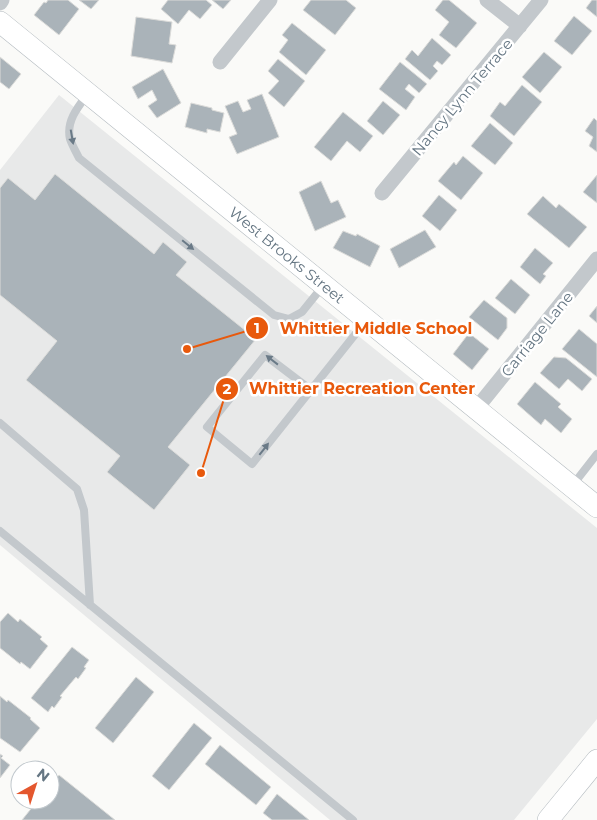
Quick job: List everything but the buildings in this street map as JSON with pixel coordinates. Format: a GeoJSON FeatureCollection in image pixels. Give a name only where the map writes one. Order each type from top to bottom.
{"type":"FeatureCollection","features":[{"type":"Feature","properties":{"kind":"street"},"geometry":{"type":"LineString","coordinates":[[220,62],[270,0]]}},
{"type":"Feature","properties":{"kind":"street"},"geometry":{"type":"LineString","coordinates":[[488,0],[520,26]]}},
{"type":"Feature","properties":{"kind":"street","name":"Nancy Lynn Terrace"},"geometry":{"type":"LineString","coordinates":[[382,192],[541,0]]}},
{"type":"Feature","properties":{"kind":"street","name":"West Brooks Street"},"geometry":{"type":"LineString","coordinates":[[0,22],[597,507]]}},
{"type":"Feature","properties":{"kind":"street","name":"Carriage Lane"},"geometry":{"type":"LineString","coordinates":[[476,410],[597,259]]}},
{"type":"Feature","properties":{"kind":"street"},"geometry":{"type":"LineString","coordinates":[[548,820],[597,760]]}},
{"type":"Feature","properties":{"kind":"lane"},"geometry":{"type":"LineString","coordinates":[[88,94],[76,109],[70,123],[70,139],[79,158],[274,315],[289,319],[302,312],[324,285]]}},
{"type":"Feature","properties":{"kind":"lane"},"geometry":{"type":"LineString","coordinates":[[311,390],[265,355],[207,427],[252,464],[311,390],[366,320]]}},
{"type":"Feature","properties":{"kind":"lane"},"geometry":{"type":"LineString","coordinates":[[0,423],[77,489],[84,510],[90,605]]}},
{"type":"Feature","properties":{"kind":"lane"},"geometry":{"type":"LineString","coordinates":[[571,486],[597,454]]}},
{"type":"Feature","properties":{"kind":"lane"},"geometry":{"type":"LineString","coordinates":[[0,531],[353,820]]}},
{"type":"Feature","properties":{"kind":"shaded area"},"geometry":{"type":"Polygon","coordinates":[[[59,95],[597,528],[597,719],[514,820],[330,820],[0,545],[0,170],[59,95]]]}},
{"type":"Feature","properties":{"kind":"place","name":"Whittier Middle School"},"geometry":{"type":"Point","coordinates":[187,349]}},
{"type":"Feature","properties":{"kind":"place","name":"Whittier Recreation Center"},"geometry":{"type":"Point","coordinates":[201,473]}}]}
